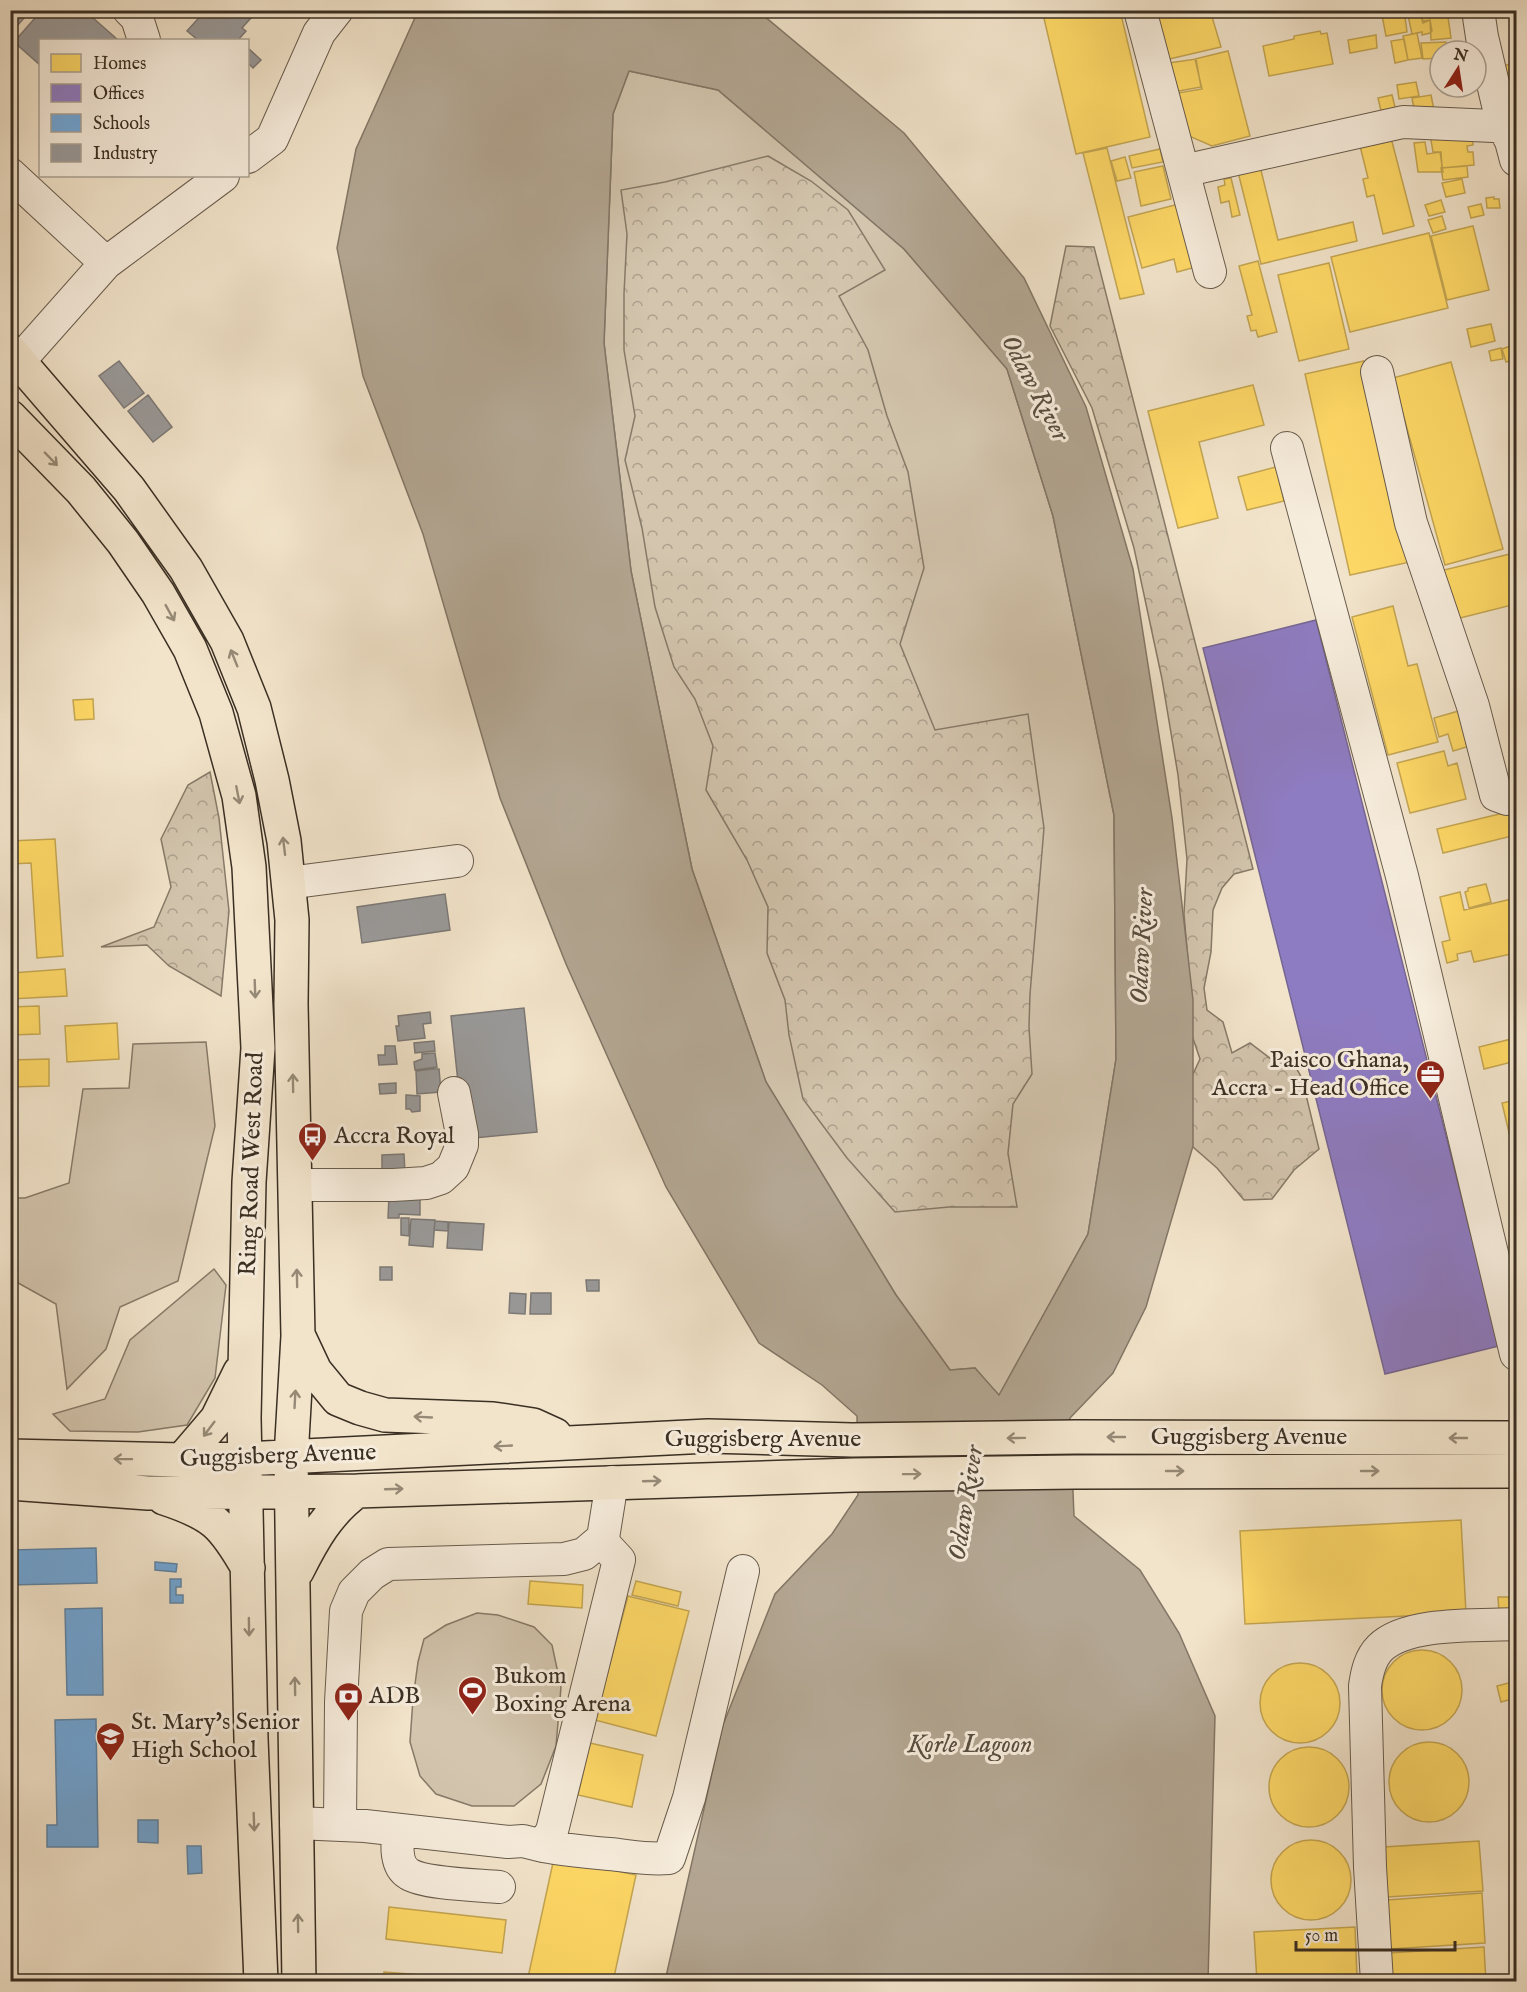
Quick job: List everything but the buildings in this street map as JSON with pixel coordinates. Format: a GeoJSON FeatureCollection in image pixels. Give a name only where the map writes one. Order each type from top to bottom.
{"type":"FeatureCollection","features":[{"type":"Feature","properties":{"kind":"main road","name":"Ring Road West Road"},"geometry":{"type":"LineString","coordinates":[[15,356],[129,489],[186,569],[227,641],[254,708],[270,769],[284,841],[292,920],[291,1004],[298,1336],[270,1458],[246,1491],[251,1739],[261,1982]]}},
{"type":"Feature","properties":{"kind":"main road","name":"Ring Road West Road"},"geometry":{"type":"LineString","coordinates":[[10,417],[81,490],[129,550],[158,593],[190,649],[216,712],[239,796],[249,867],[258,1048],[249,1182],[245,1359],[270,1458]]}},
{"type":"Feature","properties":{"kind":"main road"},"geometry":{"type":"LineString","coordinates":[[258,1048],[260,1374],[270,1458],[293,1490],[299,1982]]}},
{"type":"Feature","properties":{"kind":"main road"},"geometry":{"type":"LineString","coordinates":[[298,1336],[315,1371],[338,1399],[360,1408],[385,1415],[493,1419],[533,1425],[570,1441],[646,1438]]}},
{"type":"Feature","properties":{"kind":"main road"},"geometry":{"type":"LineString","coordinates":[[182,1460],[216,1419],[245,1359]]}},
{"type":"Feature","properties":{"kind":"main road","name":"Guggisberg Avenue"},"geometry":{"type":"LineString","coordinates":[[10,1456],[182,1460],[270,1458],[708,1436],[852,1440],[1075,1437],[1516,1438]]}},
{"type":"Feature","properties":{"kind":"main road","name":"Guggisberg Avenue"},"geometry":{"type":"LineString","coordinates":[[10,1483],[148,1493],[357,1491],[854,1475],[1516,1470]]}},
{"type":"Feature","properties":{"kind":"main road"},"geometry":{"type":"LineString","coordinates":[[294,1578],[313,1539],[327,1519],[357,1491]]}},
{"type":"Feature","properties":{"kind":"main road"},"geometry":{"type":"LineString","coordinates":[[148,1493],[208,1516],[224,1529],[248,1569]]}},
{"type":"Feature","properties":{"kind":"street"},"geometry":{"type":"LineString","coordinates":[[129,10],[136,18],[144,39]]}},
{"type":"Feature","properties":{"kind":"street"},"geometry":{"type":"LineString","coordinates":[[249,156],[272,139],[319,33],[337,10]]}},
{"type":"Feature","properties":{"kind":"street"},"geometry":{"type":"LineString","coordinates":[[1140,10],[1210,272]]}},
{"type":"Feature","properties":{"kind":"street"},"geometry":{"type":"LineString","coordinates":[[1478,10],[1482,37],[1510,126],[1516,160]]}},
{"type":"Feature","properties":{"kind":"street"},"geometry":{"type":"LineString","coordinates":[[1183,171],[1403,122],[1510,126]]}},
{"type":"Feature","properties":{"kind":"street"},"geometry":{"type":"LineString","coordinates":[[15,356],[106,263],[222,177]]}},
{"type":"Feature","properties":{"kind":"street"},"geometry":{"type":"LineString","coordinates":[[25,178],[106,263]]}},
{"type":"Feature","properties":{"kind":"street"},"geometry":{"type":"LineString","coordinates":[[1377,372],[1411,524],[1473,706],[1496,795],[1507,799],[1516,797]]}},
{"type":"Feature","properties":{"kind":"street"},"geometry":{"type":"LineString","coordinates":[[1287,448],[1402,876],[1516,1354]]}},
{"type":"Feature","properties":{"kind":"street"},"geometry":{"type":"LineString","coordinates":[[288,883],[457,861]]}},
{"type":"Feature","properties":{"kind":"street"},"geometry":{"type":"LineString","coordinates":[[295,1185],[393,1185],[426,1183],[441,1178],[453,1167],[462,1145],[454,1092]]}},
{"type":"Feature","properties":{"kind":"street"},"geometry":{"type":"LineString","coordinates":[[543,1846],[552,1831],[619,1560],[606,1546],[603,1538],[612,1482]]}},
{"type":"Feature","properties":{"kind":"street"},"geometry":{"type":"LineString","coordinates":[[340,1825],[341,1702],[346,1611],[354,1592],[372,1574],[388,1564],[564,1559],[584,1554],[603,1538]]}},
{"type":"Feature","properties":{"kind":"street"},"geometry":{"type":"LineString","coordinates":[[296,1823],[398,1830],[508,1842],[523,1841],[577,1853],[609,1854],[648,1860],[669,1858],[689,1798],[742,1571]]}},
{"type":"Feature","properties":{"kind":"street"},"geometry":{"type":"LineString","coordinates":[[1377,1982],[1370,1867],[1365,1686],[1368,1666],[1380,1648],[1400,1634],[1425,1628],[1516,1624]]}},
{"type":"Feature","properties":{"kind":"street"},"geometry":{"type":"LineString","coordinates":[[398,1830],[397,1851],[408,1874],[424,1879],[499,1887]]}},
{"type":"Feature","properties":{"kind":"green space"},"geometry":{"type":"Polygon","coordinates":[[[629,71],[718,90],[904,249],[1007,369],[1053,516],[1114,815],[1116,1059],[1088,1234],[999,1396],[975,1368],[950,1370],[896,1295],[766,1082],[692,869],[631,571],[604,343],[613,114],[629,71]]]}},
{"type":"Feature","properties":{"kind":"green space"},"geometry":{"type":"Polygon","coordinates":[[[768,156],[811,181],[848,210],[885,270],[839,296],[868,350],[887,416],[908,472],[924,568],[900,644],[935,730],[1028,714],[1044,828],[1030,994],[1029,1027],[1032,1074],[1013,1104],[1008,1153],[1017,1207],[949,1207],[895,1212],[847,1158],[803,1099],[789,1035],[785,1000],[767,953],[768,907],[747,860],[706,790],[713,746],[695,699],[674,667],[655,607],[642,528],[625,460],[635,416],[624,350],[627,234],[621,190],[665,182],[768,156]]]}},
{"type":"Feature","properties":{"kind":"green space"},"geometry":{"type":"Polygon","coordinates":[[[1066,246],[1094,247],[1253,869],[1234,874],[1222,888],[1213,910],[1211,952],[1204,988],[1207,1010],[1223,1022],[1232,1053],[1250,1043],[1275,1062],[1295,1066],[1302,1078],[1319,1149],[1294,1170],[1272,1199],[1244,1200],[1217,1168],[1169,1126],[1200,1059],[1183,1009],[1188,961],[1184,914],[1187,859],[1178,775],[1162,679],[1134,548],[1092,408],[1050,326],[1066,246]]]}},
{"type":"Feature","properties":{"kind":"green space"},"geometry":{"type":"Polygon","coordinates":[[[210,772],[219,818],[229,911],[221,996],[169,966],[147,945],[101,947],[154,927],[171,887],[161,839],[188,785],[210,772]]]}},
{"type":"Feature","properties":{"kind":"green space"},"geometry":{"type":"Polygon","coordinates":[[[206,1042],[215,1126],[178,1281],[120,1307],[106,1349],[67,1389],[56,1304],[11,1279],[11,1198],[25,1198],[69,1183],[83,1089],[129,1088],[133,1044],[206,1042]]]}},
{"type":"Feature","properties":{"kind":"green space"},"geometry":{"type":"Polygon","coordinates":[[[214,1269],[226,1285],[215,1378],[187,1425],[138,1432],[70,1431],[53,1414],[105,1399],[130,1340],[214,1269]]]}},
{"type":"Feature","properties":{"kind":"green space"},"geometry":{"type":"Polygon","coordinates":[[[477,1613],[498,1615],[534,1627],[552,1645],[561,1687],[556,1746],[541,1784],[514,1806],[472,1806],[436,1794],[420,1776],[410,1742],[418,1662],[424,1639],[446,1625],[477,1613]]]}},
{"type":"Feature","properties":{"kind":"water","name":"Korle Lagoon"},"geometry":{"type":"Polygon","coordinates":[[[757,10],[904,133],[1024,278],[1086,407],[1133,569],[1172,818],[1193,1000],[1193,1146],[1146,1307],[1113,1373],[1070,1418],[1074,1516],[1140,1570],[1179,1633],[1215,1716],[1208,1981],[665,1981],[723,1725],[775,1594],[832,1534],[858,1495],[857,1416],[822,1385],[759,1343],[666,1187],[566,964],[500,798],[423,534],[363,376],[337,248],[356,149],[418,11],[757,10]],[[629,71],[613,114],[604,343],[631,571],[692,869],[766,1082],[896,1295],[950,1370],[975,1368],[999,1395],[1088,1234],[1116,1059],[1114,815],[1053,516],[1007,369],[904,249],[718,90],[629,71]]]}},
{"type":"Feature","properties":{"kind":"place","name":"Paisco Ghana, Accra - Head Office"},"geometry":{"type":"Point","coordinates":[1430,1100]}},
{"type":"Feature","properties":{"kind":"place","name":"Accra Royal"},"geometry":{"type":"Point","coordinates":[313,1162]}},
{"type":"Feature","properties":{"kind":"place","name":"Bukom Boxing Arena"},"geometry":{"type":"Point","coordinates":[473,1716]}},
{"type":"Feature","properties":{"kind":"place","name":"ADB"},"geometry":{"type":"Point","coordinates":[348,1722]}},
{"type":"Feature","properties":{"kind":"place","name":"St. Mary's Senior High School"},"geometry":{"type":"Point","coordinates":[110,1762]}},
{"type":"Feature","properties":{"kind":"water label","name":"Odaw River"},"geometry":{"type":"Point","coordinates":[1035,388]}},
{"type":"Feature","properties":{"kind":"water label","name":"Odaw River"},"geometry":{"type":"Point","coordinates":[1142,946]}},
{"type":"Feature","properties":{"kind":"water label","name":"Odaw River"},"geometry":{"type":"Point","coordinates":[966,1503]}}]}
